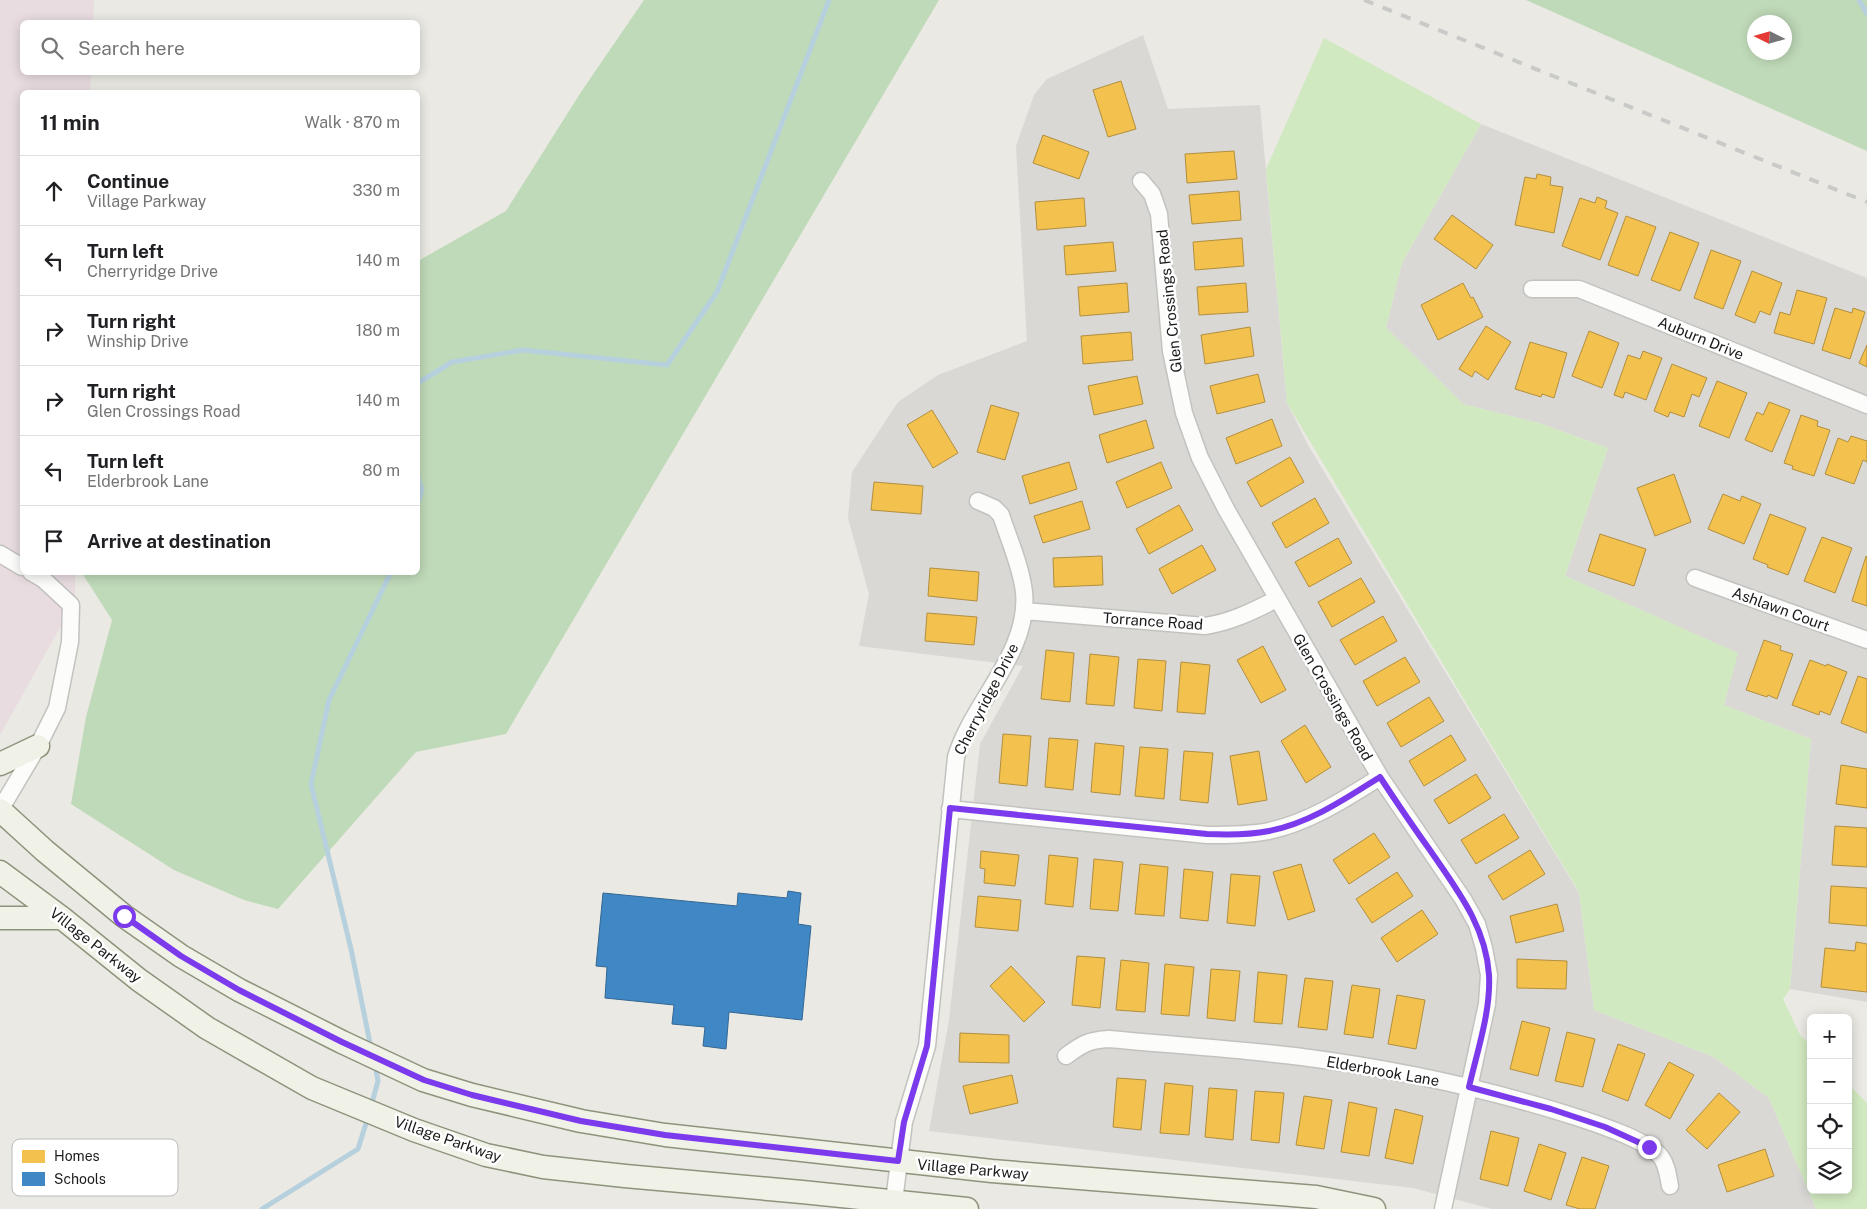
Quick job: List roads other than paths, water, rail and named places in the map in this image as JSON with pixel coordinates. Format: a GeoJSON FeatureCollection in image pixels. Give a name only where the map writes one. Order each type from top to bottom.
{"type":"FeatureCollection","features":[{"type":"Feature","properties":{"kind":"main road"},"geometry":{"type":"LineString","coordinates":[[0,764],[38,746]]}},
{"type":"Feature","properties":{"kind":"main road","name":"Village Parkway"},"geometry":{"type":"LineString","coordinates":[[0,810],[45,851],[124,916],[181,956],[239,990],[342,1042],[424,1080],[472,1095],[598,1124],[665,1135],[992,1171],[1316,1197],[1374,1209]]}},
{"type":"Feature","properties":{"kind":"main road","name":"Village Parkway"},"geometry":{"type":"LineString","coordinates":[[0,872],[62,918],[139,980],[207,1028],[312,1088],[414,1130],[486,1155],[543,1167],[893,1206],[967,1209]]}},
{"type":"Feature","properties":{"kind":"main road"},"geometry":{"type":"LineString","coordinates":[[0,918],[62,918]]}},
{"type":"Feature","properties":{"kind":"street","name":"Glen Crossings Road"},"geometry":{"type":"LineString","coordinates":[[1141,181],[1152,194],[1159,214],[1171,351],[1184,413],[1200,458],[1226,509],[1380,777],[1463,899],[1477,924],[1489,975],[1487,1004],[1443,1209]]}},
{"type":"Feature","properties":{"kind":"street","name":"Auburn Drive"},"geometry":{"type":"LineString","coordinates":[[1532,289],[1579,289],[1867,405]]}},
{"type":"Feature","properties":{"kind":"street","name":"Cherryridge Drive"},"geometry":{"type":"LineString","coordinates":[[893,1206],[904,1122],[927,1046],[956,758],[959,746],[1012,651],[1024,611],[1022,578],[1000,515],[994,508],[978,501]]}},
{"type":"Feature","properties":{"kind":"street"},"geometry":{"type":"LineString","coordinates":[[0,554],[20,566]]}},
{"type":"Feature","properties":{"kind":"street"},"geometry":{"type":"LineString","coordinates":[[0,810],[38,746],[57,708],[70,642],[71,605],[36,575]]}},
{"type":"Feature","properties":{"kind":"street","name":"Ashlawn Court"},"geometry":{"type":"LineString","coordinates":[[1695,578],[1867,640]]}},
{"type":"Feature","properties":{"kind":"street","name":"Torrance Road"},"geometry":{"type":"LineString","coordinates":[[1024,611],[1205,626],[1223,623],[1242,616],[1278,599]]}},
{"type":"Feature","properties":{"kind":"street"},"geometry":{"type":"LineString","coordinates":[[950,808],[1207,834],[1237,835],[1270,831],[1302,821],[1329,808],[1380,777]]}},
{"type":"Feature","properties":{"kind":"street","name":"Elderbrook Lane"},"geometry":{"type":"LineString","coordinates":[[1066,1056],[1082,1044],[1094,1040],[1109,1039],[1300,1057],[1374,1068],[1469,1087],[1551,1109],[1605,1127],[1649,1147],[1661,1157],[1666,1168],[1670,1186]]}},
{"type":"Feature","properties":{"kind":"waterway"},"geometry":{"type":"LineString","coordinates":[[420,382],[452,362],[523,350],[667,365],[717,292],[829,0]]}},
{"type":"Feature","properties":{"kind":"waterway"},"geometry":{"type":"LineString","coordinates":[[1859,0],[1867,14]]}},
{"type":"Feature","properties":{"kind":"waterway"},"geometry":{"type":"LineString","coordinates":[[420,484],[422,490],[420,496]]}},
{"type":"Feature","properties":{"kind":"waterway"},"geometry":{"type":"LineString","coordinates":[[371,1048],[351,949],[311,784],[329,700],[390,575]]}},
{"type":"Feature","properties":{"kind":"waterway"},"geometry":{"type":"LineString","coordinates":[[371,1106],[378,1081],[375,1064]]}},
{"type":"Feature","properties":{"kind":"waterway"},"geometry":{"type":"LineString","coordinates":[[262,1209],[358,1149],[368,1117]]}},
{"type":"Feature","properties":{"kind":"railway"},"geometry":{"type":"LineString","coordinates":[[1364,0],[1867,202]]}}]}
